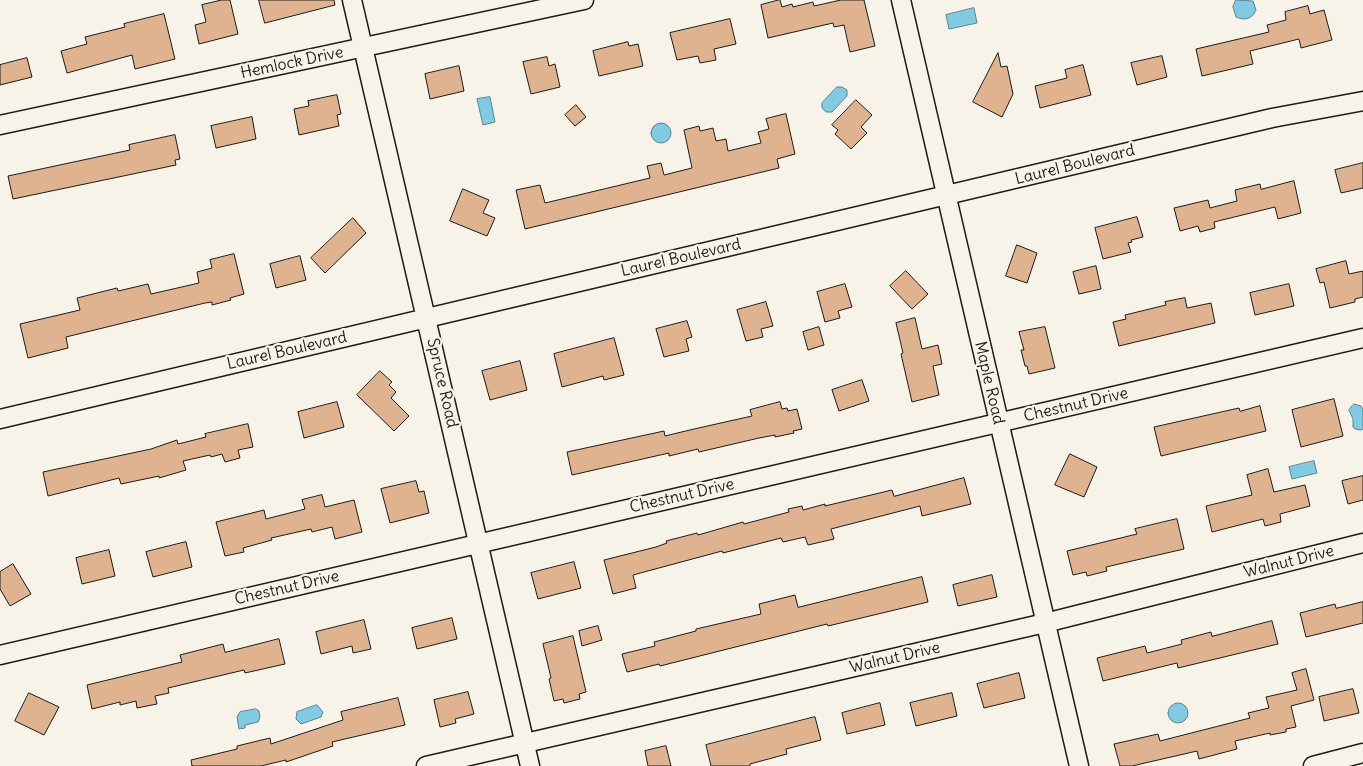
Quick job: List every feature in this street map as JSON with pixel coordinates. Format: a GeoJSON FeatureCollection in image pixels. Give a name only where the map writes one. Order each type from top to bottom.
{"type":"FeatureCollection","features":[{"type":"Feature","properties":{"kind":"street","name":"Spruce Road"},"geometry":{"type":"LineString","coordinates":[[352,0],[530,766]]}},
{"type":"Feature","properties":{"kind":"street","name":"Hemlock Drive"},"geometry":{"type":"LineString","coordinates":[[0,125],[584,0]]}},
{"type":"Feature","properties":{"kind":"street","name":"Maple Road"},"geometry":{"type":"LineString","coordinates":[[901,0],[1079,766]]}},
{"type":"Feature","properties":{"kind":"street","name":"Laurel Boulevard"},"geometry":{"type":"LineString","coordinates":[[0,419],[1272,118],[1363,101]]}},
{"type":"Feature","properties":{"kind":"street","name":"Chestnut Drive"},"geometry":{"type":"LineString","coordinates":[[0,654],[1363,338]]}},
{"type":"Feature","properties":{"kind":"street","name":"Walnut Drive"},"geometry":{"type":"LineString","coordinates":[[426,766],[1045,623],[1363,543]]}},
{"type":"Feature","properties":{"kind":"street"},"geometry":{"type":"LineString","coordinates":[[1313,766],[1363,753]]}},
{"type":"Feature","properties":{"kind":"water"},"geometry":{"type":"Polygon","coordinates":[[[1236,0],[1253,1],[1256,10],[1250,17],[1245,19],[1236,17],[1233,7],[1236,0]]]}},
{"type":"Feature","properties":{"kind":"water"},"geometry":{"type":"Polygon","coordinates":[[[974,8],[977,23],[949,29],[946,15],[974,8]]]}},
{"type":"Feature","properties":{"kind":"water"},"geometry":{"type":"Polygon","coordinates":[[[837,87],[847,90],[847,96],[832,112],[826,112],[822,108],[822,103],[837,87]]]}},
{"type":"Feature","properties":{"kind":"water"},"geometry":{"type":"Polygon","coordinates":[[[490,97],[495,122],[483,125],[477,99],[490,97]]]}},
{"type":"Feature","properties":{"kind":"water"},"geometry":{"type":"Polygon","coordinates":[[[661,123],[668,126],[671,133],[668,140],[661,143],[654,140],[651,133],[654,126],[661,123]]]}},
{"type":"Feature","properties":{"kind":"water"},"geometry":{"type":"Polygon","coordinates":[[[1354,404],[1361,406],[1363,409],[1363,429],[1361,430],[1353,427],[1353,419],[1349,410],[1354,404]]]}},
{"type":"Feature","properties":{"kind":"water"},"geometry":{"type":"Polygon","coordinates":[[[1314,461],[1317,473],[1292,479],[1289,467],[1314,461]]]}},
{"type":"Feature","properties":{"kind":"water"},"geometry":{"type":"Polygon","coordinates":[[[1178,703],[1185,706],[1188,713],[1185,720],[1178,723],[1171,720],[1168,713],[1171,706],[1178,703]]]}},
{"type":"Feature","properties":{"kind":"water"},"geometry":{"type":"Polygon","coordinates":[[[317,705],[323,712],[321,717],[301,724],[296,719],[297,712],[317,705]]]}},
{"type":"Feature","properties":{"kind":"water"},"geometry":{"type":"Polygon","coordinates":[[[256,709],[259,711],[260,717],[258,722],[245,725],[245,728],[239,729],[237,717],[240,712],[256,709]]]}},
{"type":"Feature","properties":{"kind":"building"},"geometry":{"type":"Polygon","coordinates":[[[230,0],[238,34],[199,44],[195,25],[206,22],[202,5],[230,0]]]}},
{"type":"Feature","properties":{"kind":"building"},"geometry":{"type":"Polygon","coordinates":[[[259,0],[334,0],[335,5],[265,23],[259,0]]]}},
{"type":"Feature","properties":{"kind":"building"},"geometry":{"type":"Polygon","coordinates":[[[780,0],[782,7],[792,4],[793,7],[813,2],[814,6],[841,0],[864,0],[875,46],[850,52],[844,25],[834,27],[833,23],[768,38],[761,5],[780,0]]]}},
{"type":"Feature","properties":{"kind":"building"},"geometry":{"type":"Polygon","coordinates":[[[1308,6],[1310,14],[1324,10],[1332,40],[1301,48],[1299,39],[1250,51],[1253,64],[1202,76],[1196,49],[1269,32],[1267,25],[1286,20],[1285,12],[1308,6]]]}},
{"type":"Feature","properties":{"kind":"building"},"geometry":{"type":"Polygon","coordinates":[[[164,14],[175,59],[135,69],[132,55],[67,73],[61,51],[87,44],[85,37],[125,27],[124,24],[164,14]]]}},
{"type":"Feature","properties":{"kind":"building"},"geometry":{"type":"Polygon","coordinates":[[[730,19],[736,44],[714,49],[716,60],[700,63],[698,56],[677,60],[670,33],[730,19]]]}},
{"type":"Feature","properties":{"kind":"building"},"geometry":{"type":"Polygon","coordinates":[[[628,42],[629,46],[638,44],[643,66],[599,76],[593,51],[628,42]]]}},
{"type":"Feature","properties":{"kind":"building"},"geometry":{"type":"Polygon","coordinates":[[[998,53],[1001,67],[1007,66],[1013,94],[1002,117],[973,102],[998,53]]]}},
{"type":"Feature","properties":{"kind":"building"},"geometry":{"type":"Polygon","coordinates":[[[1162,56],[1167,77],[1137,85],[1131,63],[1162,56]]]}},
{"type":"Feature","properties":{"kind":"building"},"geometry":{"type":"Polygon","coordinates":[[[547,57],[549,66],[555,64],[560,87],[531,94],[523,62],[547,57]]]}},
{"type":"Feature","properties":{"kind":"building"},"geometry":{"type":"Polygon","coordinates":[[[27,58],[32,77],[0,85],[0,65],[27,58]]]}},
{"type":"Feature","properties":{"kind":"building"},"geometry":{"type":"Polygon","coordinates":[[[1083,65],[1091,95],[1040,108],[1035,86],[1067,78],[1065,70],[1083,65]]]}},
{"type":"Feature","properties":{"kind":"building"},"geometry":{"type":"Polygon","coordinates":[[[459,66],[464,91],[430,99],[425,74],[459,66]]]}},
{"type":"Feature","properties":{"kind":"building"},"geometry":{"type":"Polygon","coordinates":[[[337,95],[341,114],[337,115],[339,126],[299,135],[294,109],[309,106],[308,101],[337,95]]]}},
{"type":"Feature","properties":{"kind":"building"},"geometry":{"type":"Polygon","coordinates":[[[856,100],[872,115],[861,127],[867,133],[851,149],[835,134],[838,130],[832,125],[856,100]]]}},
{"type":"Feature","properties":{"kind":"building"},"geometry":{"type":"Polygon","coordinates":[[[576,105],[586,117],[575,126],[565,115],[576,105]]]}},
{"type":"Feature","properties":{"kind":"building"},"geometry":{"type":"Polygon","coordinates":[[[786,114],[795,154],[777,159],[779,168],[525,229],[516,190],[540,185],[545,203],[650,178],[647,166],[661,163],[664,175],[692,168],[684,130],[699,126],[700,131],[713,128],[716,141],[726,139],[728,151],[761,143],[758,132],[769,129],[766,119],[786,114]]]}},
{"type":"Feature","properties":{"kind":"building"},"geometry":{"type":"Polygon","coordinates":[[[252,117],[256,139],[216,148],[211,126],[252,117]]]}},
{"type":"Feature","properties":{"kind":"building"},"geometry":{"type":"Polygon","coordinates":[[[175,135],[180,159],[175,160],[176,165],[13,199],[8,176],[130,150],[129,145],[175,135]]]}},
{"type":"Feature","properties":{"kind":"building"},"geometry":{"type":"Polygon","coordinates":[[[1363,163],[1363,188],[1341,193],[1335,170],[1363,163]]]}},
{"type":"Feature","properties":{"kind":"building"},"geometry":{"type":"Polygon","coordinates":[[[1294,181],[1301,213],[1278,219],[1275,207],[1214,222],[1215,228],[1200,232],[1198,226],[1180,231],[1174,208],[1208,200],[1210,208],[1237,201],[1235,190],[1260,184],[1261,189],[1294,181]]]}},
{"type":"Feature","properties":{"kind":"building"},"geometry":{"type":"Polygon","coordinates":[[[463,189],[489,200],[483,213],[495,218],[487,236],[450,221],[463,189]]]}},
{"type":"Feature","properties":{"kind":"building"},"geometry":{"type":"Polygon","coordinates":[[[1137,217],[1143,237],[1131,240],[1132,242],[1128,243],[1131,252],[1103,259],[1095,228],[1137,217]]]}},
{"type":"Feature","properties":{"kind":"building"},"geometry":{"type":"Polygon","coordinates":[[[353,218],[366,233],[325,273],[311,258],[353,218]]]}},
{"type":"Feature","properties":{"kind":"building"},"geometry":{"type":"Polygon","coordinates":[[[1017,245],[1037,253],[1027,283],[1006,276],[1017,245]]]}},
{"type":"Feature","properties":{"kind":"building"},"geometry":{"type":"Polygon","coordinates":[[[234,254],[244,294],[212,305],[212,302],[205,303],[66,337],[68,348],[28,358],[20,324],[80,310],[77,298],[117,288],[118,291],[148,284],[151,294],[199,283],[197,272],[212,268],[210,260],[234,254]]]}},
{"type":"Feature","properties":{"kind":"building"},"geometry":{"type":"Polygon","coordinates":[[[300,256],[306,280],[276,288],[270,264],[300,256]]]}},
{"type":"Feature","properties":{"kind":"building"},"geometry":{"type":"Polygon","coordinates":[[[1346,261],[1349,274],[1363,271],[1363,297],[1355,299],[1355,302],[1330,308],[1324,282],[1320,283],[1316,269],[1346,261]]]}},
{"type":"Feature","properties":{"kind":"building"},"geometry":{"type":"Polygon","coordinates":[[[1096,266],[1101,289],[1079,294],[1073,272],[1096,266]]]}},
{"type":"Feature","properties":{"kind":"building"},"geometry":{"type":"Polygon","coordinates":[[[906,271],[928,294],[912,309],[890,286],[906,271]]]}},
{"type":"Feature","properties":{"kind":"building"},"geometry":{"type":"Polygon","coordinates":[[[845,284],[852,307],[838,311],[840,318],[825,322],[817,292],[845,284]]]}},
{"type":"Feature","properties":{"kind":"building"},"geometry":{"type":"Polygon","coordinates":[[[1289,284],[1294,306],[1255,315],[1250,293],[1289,284]]]}},
{"type":"Feature","properties":{"kind":"building"},"geometry":{"type":"Polygon","coordinates":[[[1185,298],[1187,308],[1211,303],[1215,323],[1119,346],[1113,322],[1126,319],[1125,315],[1166,305],[1165,302],[1185,298]]]}},
{"type":"Feature","properties":{"kind":"building"},"geometry":{"type":"Polygon","coordinates":[[[766,302],[773,326],[761,329],[763,337],[746,341],[737,310],[766,302]]]}},
{"type":"Feature","properties":{"kind":"building"},"geometry":{"type":"Polygon","coordinates":[[[915,318],[922,349],[938,345],[942,364],[933,366],[939,395],[912,402],[896,323],[915,318]]]}},
{"type":"Feature","properties":{"kind":"building"},"geometry":{"type":"Polygon","coordinates":[[[687,321],[692,337],[686,339],[689,351],[664,357],[656,329],[687,321]]]}},
{"type":"Feature","properties":{"kind":"building"},"geometry":{"type":"Polygon","coordinates":[[[819,327],[824,345],[808,350],[803,332],[819,327]]]}},
{"type":"Feature","properties":{"kind":"building"},"geometry":{"type":"Polygon","coordinates":[[[1045,327],[1055,368],[1029,374],[1021,350],[1024,350],[1019,332],[1045,327]]]}},
{"type":"Feature","properties":{"kind":"building"},"geometry":{"type":"Polygon","coordinates":[[[614,338],[624,375],[604,380],[603,376],[562,387],[554,354],[614,338]]]}},
{"type":"Feature","properties":{"kind":"building"},"geometry":{"type":"Polygon","coordinates":[[[520,361],[527,390],[490,400],[482,371],[520,361]]]}},
{"type":"Feature","properties":{"kind":"building"},"geometry":{"type":"Polygon","coordinates":[[[380,371],[392,382],[389,385],[396,392],[391,398],[409,416],[394,431],[357,395],[380,371]]]}},
{"type":"Feature","properties":{"kind":"building"},"geometry":{"type":"Polygon","coordinates":[[[862,380],[869,401],[839,411],[832,390],[862,380]]]}},
{"type":"Feature","properties":{"kind":"building"},"geometry":{"type":"Polygon","coordinates":[[[1334,399],[1343,436],[1301,447],[1292,410],[1334,399]]]}},
{"type":"Feature","properties":{"kind":"building"},"geometry":{"type":"Polygon","coordinates":[[[337,402],[344,427],[304,438],[298,412],[337,402]]]}},
{"type":"Feature","properties":{"kind":"building"},"geometry":{"type":"Polygon","coordinates":[[[780,402],[782,409],[787,408],[788,411],[797,409],[802,429],[793,431],[794,433],[759,438],[699,452],[698,449],[669,456],[669,453],[572,475],[567,452],[664,431],[665,436],[752,416],[750,410],[780,402]]]}},
{"type":"Feature","properties":{"kind":"building"},"geometry":{"type":"Polygon","coordinates":[[[1260,406],[1266,431],[1161,456],[1154,427],[1239,408],[1240,411],[1260,406]]]}},
{"type":"Feature","properties":{"kind":"building"},"geometry":{"type":"Polygon","coordinates":[[[248,424],[253,447],[238,450],[240,458],[225,462],[222,454],[211,457],[210,455],[183,461],[186,470],[159,478],[159,476],[121,484],[119,478],[48,496],[43,472],[151,449],[177,440],[178,444],[206,437],[205,434],[248,424]]]}},
{"type":"Feature","properties":{"kind":"building"},"geometry":{"type":"Polygon","coordinates":[[[1070,454],[1097,467],[1084,497],[1055,485],[1070,454]]]}},
{"type":"Feature","properties":{"kind":"building"},"geometry":{"type":"Polygon","coordinates":[[[1268,469],[1274,492],[1305,485],[1310,506],[1280,514],[1281,522],[1265,526],[1263,519],[1212,532],[1206,506],[1252,495],[1247,475],[1268,469]]]}},
{"type":"Feature","properties":{"kind":"building"},"geometry":{"type":"Polygon","coordinates":[[[1363,476],[1363,500],[1348,504],[1342,481],[1363,476]]]}},
{"type":"Feature","properties":{"kind":"building"},"geometry":{"type":"Polygon","coordinates":[[[964,478],[971,504],[922,516],[920,506],[831,529],[834,539],[808,545],[805,537],[783,542],[781,538],[723,553],[722,551],[633,575],[636,588],[613,594],[604,560],[656,547],[667,543],[666,541],[697,533],[698,535],[743,522],[744,524],[789,512],[788,509],[802,506],[803,510],[825,504],[825,506],[892,490],[894,496],[964,478]]]}},
{"type":"Feature","properties":{"kind":"building"},"geometry":{"type":"Polygon","coordinates":[[[416,481],[419,492],[424,491],[429,513],[390,523],[381,489],[416,481]]]}},
{"type":"Feature","properties":{"kind":"building"},"geometry":{"type":"Polygon","coordinates":[[[322,495],[325,507],[354,500],[362,532],[335,539],[332,527],[312,532],[311,529],[271,538],[272,540],[243,548],[244,552],[225,556],[216,522],[264,510],[266,519],[305,509],[302,500],[322,495]]]}},
{"type":"Feature","properties":{"kind":"building"},"geometry":{"type":"Polygon","coordinates":[[[1177,519],[1184,549],[1106,567],[1107,571],[1087,576],[1086,572],[1073,575],[1067,551],[1137,534],[1135,529],[1177,519]]]}},
{"type":"Feature","properties":{"kind":"building"},"geometry":{"type":"Polygon","coordinates":[[[186,542],[192,567],[153,577],[146,552],[186,542]]]}},
{"type":"Feature","properties":{"kind":"building"},"geometry":{"type":"Polygon","coordinates":[[[109,550],[115,576],[82,584],[76,558],[109,550]]]}},
{"type":"Feature","properties":{"kind":"building"},"geometry":{"type":"Polygon","coordinates":[[[574,562],[581,588],[538,599],[531,573],[574,562]]]}},
{"type":"Feature","properties":{"kind":"building"},"geometry":{"type":"Polygon","coordinates":[[[13,564],[31,594],[10,606],[0,589],[0,572],[13,564]]]}},
{"type":"Feature","properties":{"kind":"building"},"geometry":{"type":"Polygon","coordinates":[[[992,575],[997,597],[958,606],[953,585],[992,575]]]}},
{"type":"Feature","properties":{"kind":"building"},"geometry":{"type":"Polygon","coordinates":[[[922,577],[928,602],[828,626],[827,624],[660,666],[659,664],[627,672],[622,654],[655,646],[654,642],[696,631],[696,629],[761,614],[759,604],[795,595],[798,607],[922,577]]]}},
{"type":"Feature","properties":{"kind":"building"},"geometry":{"type":"Polygon","coordinates":[[[1363,602],[1363,623],[1306,637],[1300,613],[1335,604],[1336,608],[1363,602]]]}},
{"type":"Feature","properties":{"kind":"building"},"geometry":{"type":"Polygon","coordinates":[[[452,618],[457,639],[417,649],[412,628],[452,618]]]}},
{"type":"Feature","properties":{"kind":"building"},"geometry":{"type":"Polygon","coordinates":[[[364,620],[371,649],[353,653],[352,646],[321,654],[316,632],[364,620]]]}},
{"type":"Feature","properties":{"kind":"building"},"geometry":{"type":"Polygon","coordinates":[[[1272,621],[1278,644],[1178,668],[1177,663],[1103,681],[1097,658],[1145,646],[1147,653],[1182,644],[1181,640],[1211,632],[1212,636],[1272,621]]]}},
{"type":"Feature","properties":{"kind":"building"},"geometry":{"type":"Polygon","coordinates":[[[598,626],[602,640],[582,646],[579,631],[598,626]]]}},
{"type":"Feature","properties":{"kind":"building"},"geometry":{"type":"Polygon","coordinates":[[[573,636],[586,692],[579,694],[580,699],[564,703],[563,699],[554,701],[543,644],[573,636]]]}},
{"type":"Feature","properties":{"kind":"building"},"geometry":{"type":"Polygon","coordinates":[[[279,639],[285,664],[245,673],[244,670],[168,688],[169,693],[155,696],[157,704],[137,708],[136,701],[120,705],[120,702],[92,709],[87,685],[182,662],[180,655],[223,644],[225,652],[279,639]]]}},
{"type":"Feature","properties":{"kind":"building"},"geometry":{"type":"Polygon","coordinates":[[[1306,669],[1314,700],[1291,706],[1296,727],[1286,729],[1286,732],[1270,735],[1270,733],[1235,741],[1237,749],[1199,759],[1197,751],[1132,766],[1120,766],[1114,744],[1158,734],[1160,741],[1250,718],[1248,713],[1269,708],[1266,697],[1297,690],[1292,673],[1306,669]]]}},
{"type":"Feature","properties":{"kind":"building"},"geometry":{"type":"Polygon","coordinates":[[[1019,673],[1025,698],[984,708],[977,684],[1019,673]]]}},
{"type":"Feature","properties":{"kind":"building"},"geometry":{"type":"Polygon","coordinates":[[[1353,689],[1359,713],[1324,721],[1319,697],[1353,689]]]}},
{"type":"Feature","properties":{"kind":"building"},"geometry":{"type":"Polygon","coordinates":[[[468,692],[474,714],[455,719],[456,723],[440,727],[434,700],[468,692]]]}},
{"type":"Feature","properties":{"kind":"building"},"geometry":{"type":"Polygon","coordinates":[[[29,693],[59,707],[44,735],[15,721],[29,693]]]}},
{"type":"Feature","properties":{"kind":"building"},"geometry":{"type":"Polygon","coordinates":[[[952,693],[957,716],[916,726],[910,703],[952,693]]]}},
{"type":"Feature","properties":{"kind":"building"},"geometry":{"type":"Polygon","coordinates":[[[398,698],[405,725],[332,742],[333,746],[286,762],[286,760],[261,766],[192,766],[191,760],[237,749],[237,746],[270,738],[271,744],[343,720],[341,712],[398,698]]]}},
{"type":"Feature","properties":{"kind":"building"},"geometry":{"type":"Polygon","coordinates":[[[880,703],[885,725],[847,734],[842,713],[880,703]]]}},
{"type":"Feature","properties":{"kind":"building"},"geometry":{"type":"Polygon","coordinates":[[[815,717],[821,740],[786,749],[787,754],[750,764],[750,766],[711,766],[706,745],[815,717]]]}},
{"type":"Feature","properties":{"kind":"building"},"geometry":{"type":"Polygon","coordinates":[[[666,746],[671,766],[648,766],[645,751],[666,746]]]}}]}
